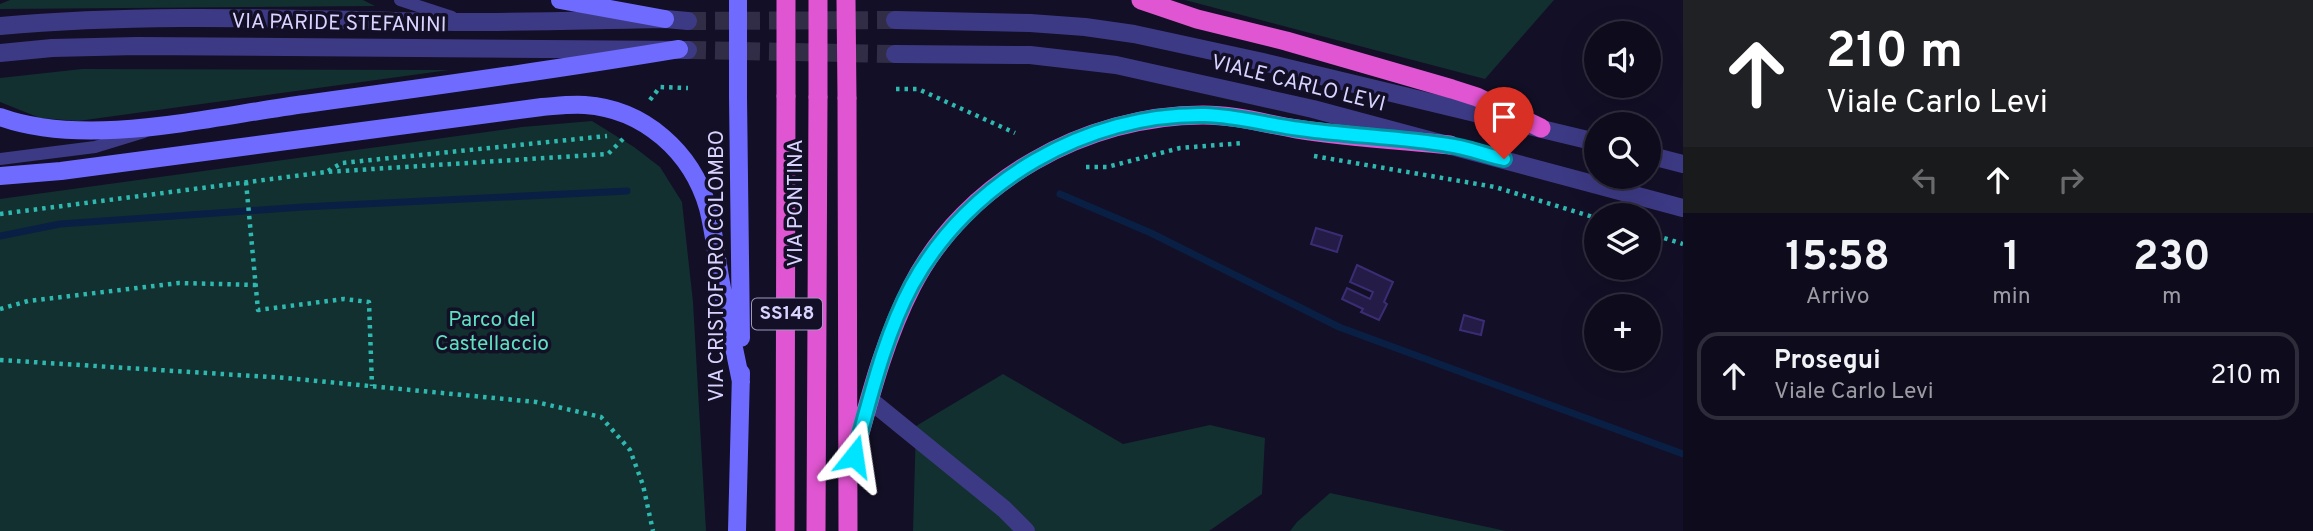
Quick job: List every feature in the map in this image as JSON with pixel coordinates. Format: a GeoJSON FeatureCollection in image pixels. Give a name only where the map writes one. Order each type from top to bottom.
{"type":"FeatureCollection","features":[{"type":"Feature","properties":{"kind":"highway","name":"SS148"},"geometry":{"type":"LineString","coordinates":[[785,531],[786,0]]}},
{"type":"Feature","properties":{"kind":"highway","name":"VIA PONTINA"},"geometry":{"type":"LineString","coordinates":[[816,531],[818,0]]}},
{"type":"Feature","properties":{"kind":"highway"},"geometry":{"type":"LineString","coordinates":[[846,0],[848,531]]}},
{"type":"Feature","properties":{"kind":"highway"},"geometry":{"type":"LineString","coordinates":[[1141,0],[1197,19],[1452,89],[1477,97],[1542,128]]}},
{"type":"Feature","properties":{"kind":"highway"},"geometry":{"type":"LineString","coordinates":[[848,477],[870,400],[902,307],[917,276],[938,245],[979,201],[1004,180],[1059,148],[1096,133],[1148,120],[1203,115],[1255,120],[1297,129],[1450,145]]}},
{"type":"Feature","properties":{"kind":"main road"},"geometry":{"type":"LineString","coordinates":[[561,0],[665,19]]}},
{"type":"Feature","properties":{"kind":"main road","name":"VIA CRISTOFORO COLOMBO"},"geometry":{"type":"LineString","coordinates":[[737,531],[741,382],[738,0]]}},
{"type":"Feature","properties":{"kind":"main road"},"geometry":{"type":"LineString","coordinates":[[0,117],[29,126],[66,131],[103,131],[683,50]]}},
{"type":"Feature","properties":{"kind":"main road"},"geometry":{"type":"LineString","coordinates":[[0,176],[61,171],[542,107],[584,105],[615,111],[640,121],[668,141],[684,159],[700,187],[715,240],[741,382]]}},
{"type":"Feature","properties":{"kind":"street","name":"VIA PARIDE STEFANINI"},"geometry":{"type":"LineString","coordinates":[[0,26],[141,19],[465,22],[665,19]]}},
{"type":"Feature","properties":{"kind":"street"},"geometry":{"type":"LineString","coordinates":[[665,19],[688,21]]}},
{"type":"Feature","properties":{"kind":"street","name":"VIALE CARLO LEVI"},"geometry":{"type":"LineString","coordinates":[[895,20],[1020,22],[1115,31],[1263,62],[1584,139]]}},
{"type":"Feature","properties":{"kind":"street","name":"VIA PARIDE STEFANINI"},"geometry":{"type":"LineString","coordinates":[[0,53],[52,48],[137,46],[683,50]]}},
{"type":"Feature","properties":{"kind":"street","name":"VIALE CARLO LEVI"},"geometry":{"type":"LineString","coordinates":[[895,54],[1030,55],[1089,60],[1142,70],[1301,106],[1683,208]]}},
{"type":"Feature","properties":{"kind":"street"},"geometry":{"type":"LineString","coordinates":[[1661,158],[1683,164]]}},
{"type":"Feature","properties":{"kind":"street"},"geometry":{"type":"LineString","coordinates":[[870,400],[1004,509],[1026,531]]}},
{"type":"Feature","properties":{"kind":"lane"},"geometry":{"type":"LineString","coordinates":[[400,0],[465,22]]}},
{"type":"Feature","properties":{"kind":"lane"},"geometry":{"type":"LineString","coordinates":[[0,159],[95,147],[171,123]]}},
{"type":"Feature","properties":{"kind":"path"},"geometry":{"type":"LineString","coordinates":[[650,100],[660,88],[688,88]]}},
{"type":"Feature","properties":{"kind":"path"},"geometry":{"type":"LineString","coordinates":[[896,89],[918,89],[1015,133]]}},
{"type":"Feature","properties":{"kind":"path"},"geometry":{"type":"LineString","coordinates":[[0,214],[326,172],[608,154],[630,133]]}},
{"type":"Feature","properties":{"kind":"path"},"geometry":{"type":"LineString","coordinates":[[326,172],[342,163],[607,136]]}},
{"type":"Feature","properties":{"kind":"path"},"geometry":{"type":"LineString","coordinates":[[1086,167],[1107,167],[1180,148],[1249,142]]}},
{"type":"Feature","properties":{"kind":"path"},"geometry":{"type":"LineString","coordinates":[[1310,155],[1495,187],[1584,214]]}},
{"type":"Feature","properties":{"kind":"path"},"geometry":{"type":"LineString","coordinates":[[246,182],[258,310],[344,299],[369,302],[372,386]]}},
{"type":"Feature","properties":{"kind":"path"},"geometry":{"type":"LineString","coordinates":[[1661,237],[1683,244]]}},
{"type":"Feature","properties":{"kind":"path"},"geometry":{"type":"LineString","coordinates":[[0,309],[28,301],[179,283],[257,285]]}},
{"type":"Feature","properties":{"kind":"path"},"geometry":{"type":"LineString","coordinates":[[0,359],[372,386],[536,402],[601,416],[629,450],[643,485],[653,531]]}},
{"type":"Feature","properties":{"kind":"green space"},"geometry":{"type":"Polygon","coordinates":[[[10,0],[363,0],[375,6],[0,9],[0,4],[10,0]]]}},
{"type":"Feature","properties":{"kind":"green space"},"geometry":{"type":"Polygon","coordinates":[[[1185,0],[1554,0],[1485,79],[1185,0]]]}},
{"type":"Feature","properties":{"kind":"green space"},"geometry":{"type":"Polygon","coordinates":[[[82,69],[449,70],[78,121],[40,118],[0,102],[0,78],[82,69]]]}},
{"type":"Feature","properties":{"kind":"green space","name":"Parco del Castellaccio"},"geometry":{"type":"Polygon","coordinates":[[[592,121],[660,167],[682,202],[693,302],[706,531],[0,531],[0,199],[522,127],[592,121]]]}},
{"type":"Feature","properties":{"kind":"green space"},"geometry":{"type":"Polygon","coordinates":[[[1003,374],[1123,444],[1210,425],[1265,438],[1262,494],[1209,531],[913,531],[916,426],[1003,374]]]}},
{"type":"Feature","properties":{"kind":"green space"},"geometry":{"type":"Polygon","coordinates":[[[1330,493],[1506,531],[1290,531],[1330,493]]]}},
{"type":"Feature","properties":{"kind":"building"},"geometry":{"type":"Polygon","coordinates":[[[1316,228],[1342,236],[1337,252],[1311,244],[1316,228]]]}},
{"type":"Feature","properties":{"kind":"building"},"geometry":{"type":"Polygon","coordinates":[[[1357,265],[1393,282],[1379,320],[1342,299],[1347,288],[1370,299],[1373,292],[1350,282],[1357,265]]]}},
{"type":"Feature","properties":{"kind":"building"},"geometry":{"type":"Polygon","coordinates":[[[1464,315],[1484,321],[1481,335],[1460,330],[1464,315]]]}},
{"type":"Feature","properties":{"kind":"waterway"},"geometry":{"type":"LineString","coordinates":[[0,236],[60,224],[303,207],[627,191]]}},
{"type":"Feature","properties":{"kind":"waterway"},"geometry":{"type":"LineString","coordinates":[[1060,194],[1151,233],[1339,327],[1683,454]]}},
{"type":"Feature","properties":{"kind":"tunnel"},"geometry":{"type":"LineString","coordinates":[[688,21],[895,20]]}},
{"type":"Feature","properties":{"kind":"tunnel"},"geometry":{"type":"LineString","coordinates":[[688,50],[895,54]]}},
{"type":"Feature","properties":{"kind":"route"},"geometry":{"type":"LineString","coordinates":[[854,456],[893,330],[911,287],[926,261],[979,201],[1004,180],[1059,148],[1096,133],[1148,120],[1203,115],[1255,120],[1297,129],[1450,145],[1504,159]]}}]}
